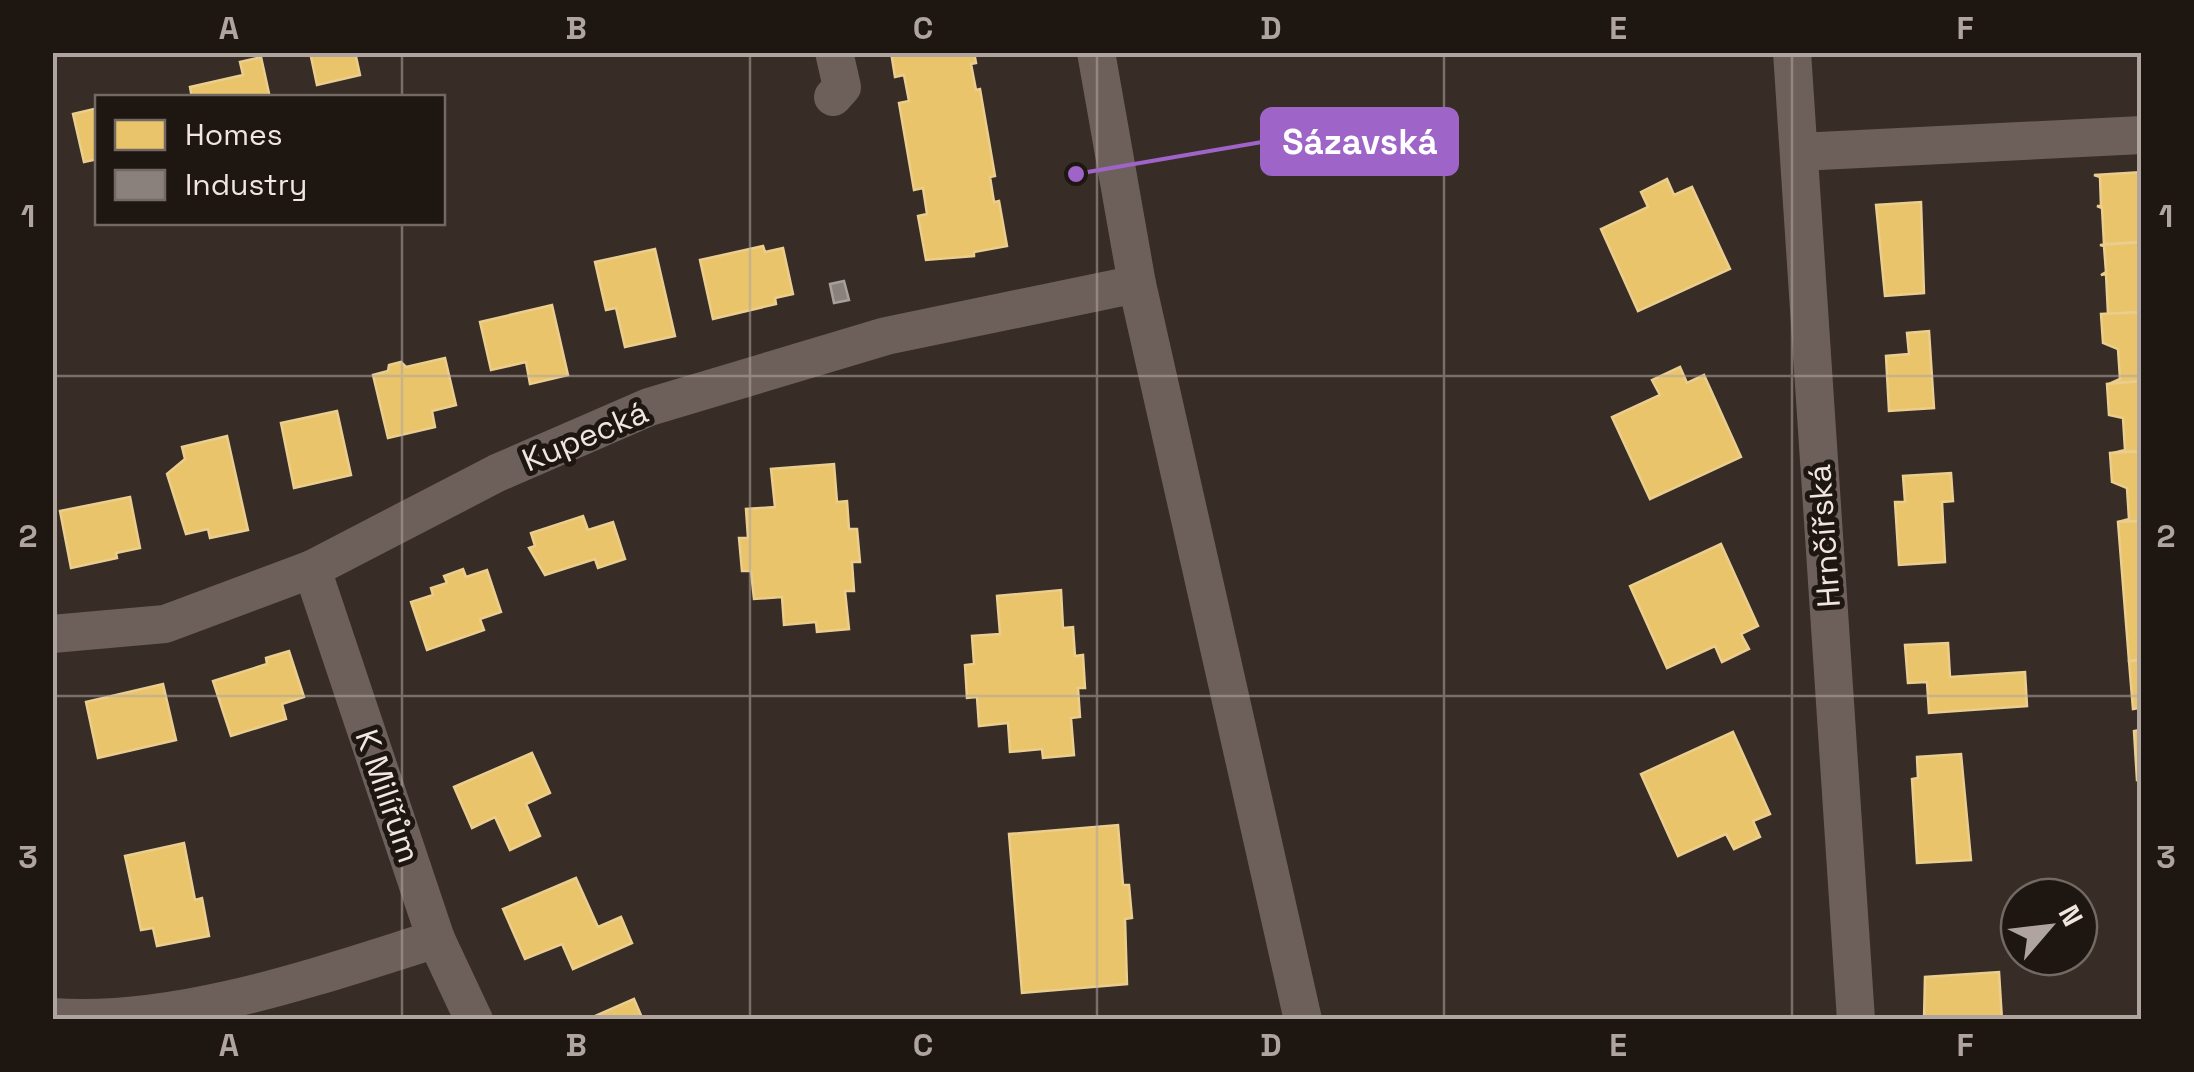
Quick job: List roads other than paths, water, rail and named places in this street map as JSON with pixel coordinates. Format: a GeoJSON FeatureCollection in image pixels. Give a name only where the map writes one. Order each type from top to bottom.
{"type":"FeatureCollection","features":[{"type":"Feature","properties":{"kind":"street"},"geometry":{"type":"LineString","coordinates":[[833,97],[842,87],[834,52]]}},
{"type":"Feature","properties":{"kind":"street"},"geometry":{"type":"LineString","coordinates":[[1096,52],[1137,284],[1302,1020]]}},
{"type":"Feature","properties":{"kind":"street","name":"Hrnčířská"},"geometry":{"type":"LineString","coordinates":[[1792,52],[1856,1020]]}},
{"type":"Feature","properties":{"kind":"street"},"geometry":{"type":"LineString","coordinates":[[1799,152],[2142,135]]}},
{"type":"Feature","properties":{"kind":"street","name":"Kupecká"},"geometry":{"type":"LineString","coordinates":[[52,634],[164,624],[312,569],[497,473],[649,407],[886,336],[1137,284]]}},
{"type":"Feature","properties":{"kind":"street","name":"K Milířům"},"geometry":{"type":"LineString","coordinates":[[312,569],[436,939],[474,1020]]}},
{"type":"Feature","properties":{"kind":"street"},"geometry":{"type":"LineString","coordinates":[[52,1016],[84,1019],[255,996],[436,939]]}},
{"type":"Feature","properties":{"kind":"place","name":"Sázavská"},"geometry":{"type":"Point","coordinates":[1076,174]}}]}
